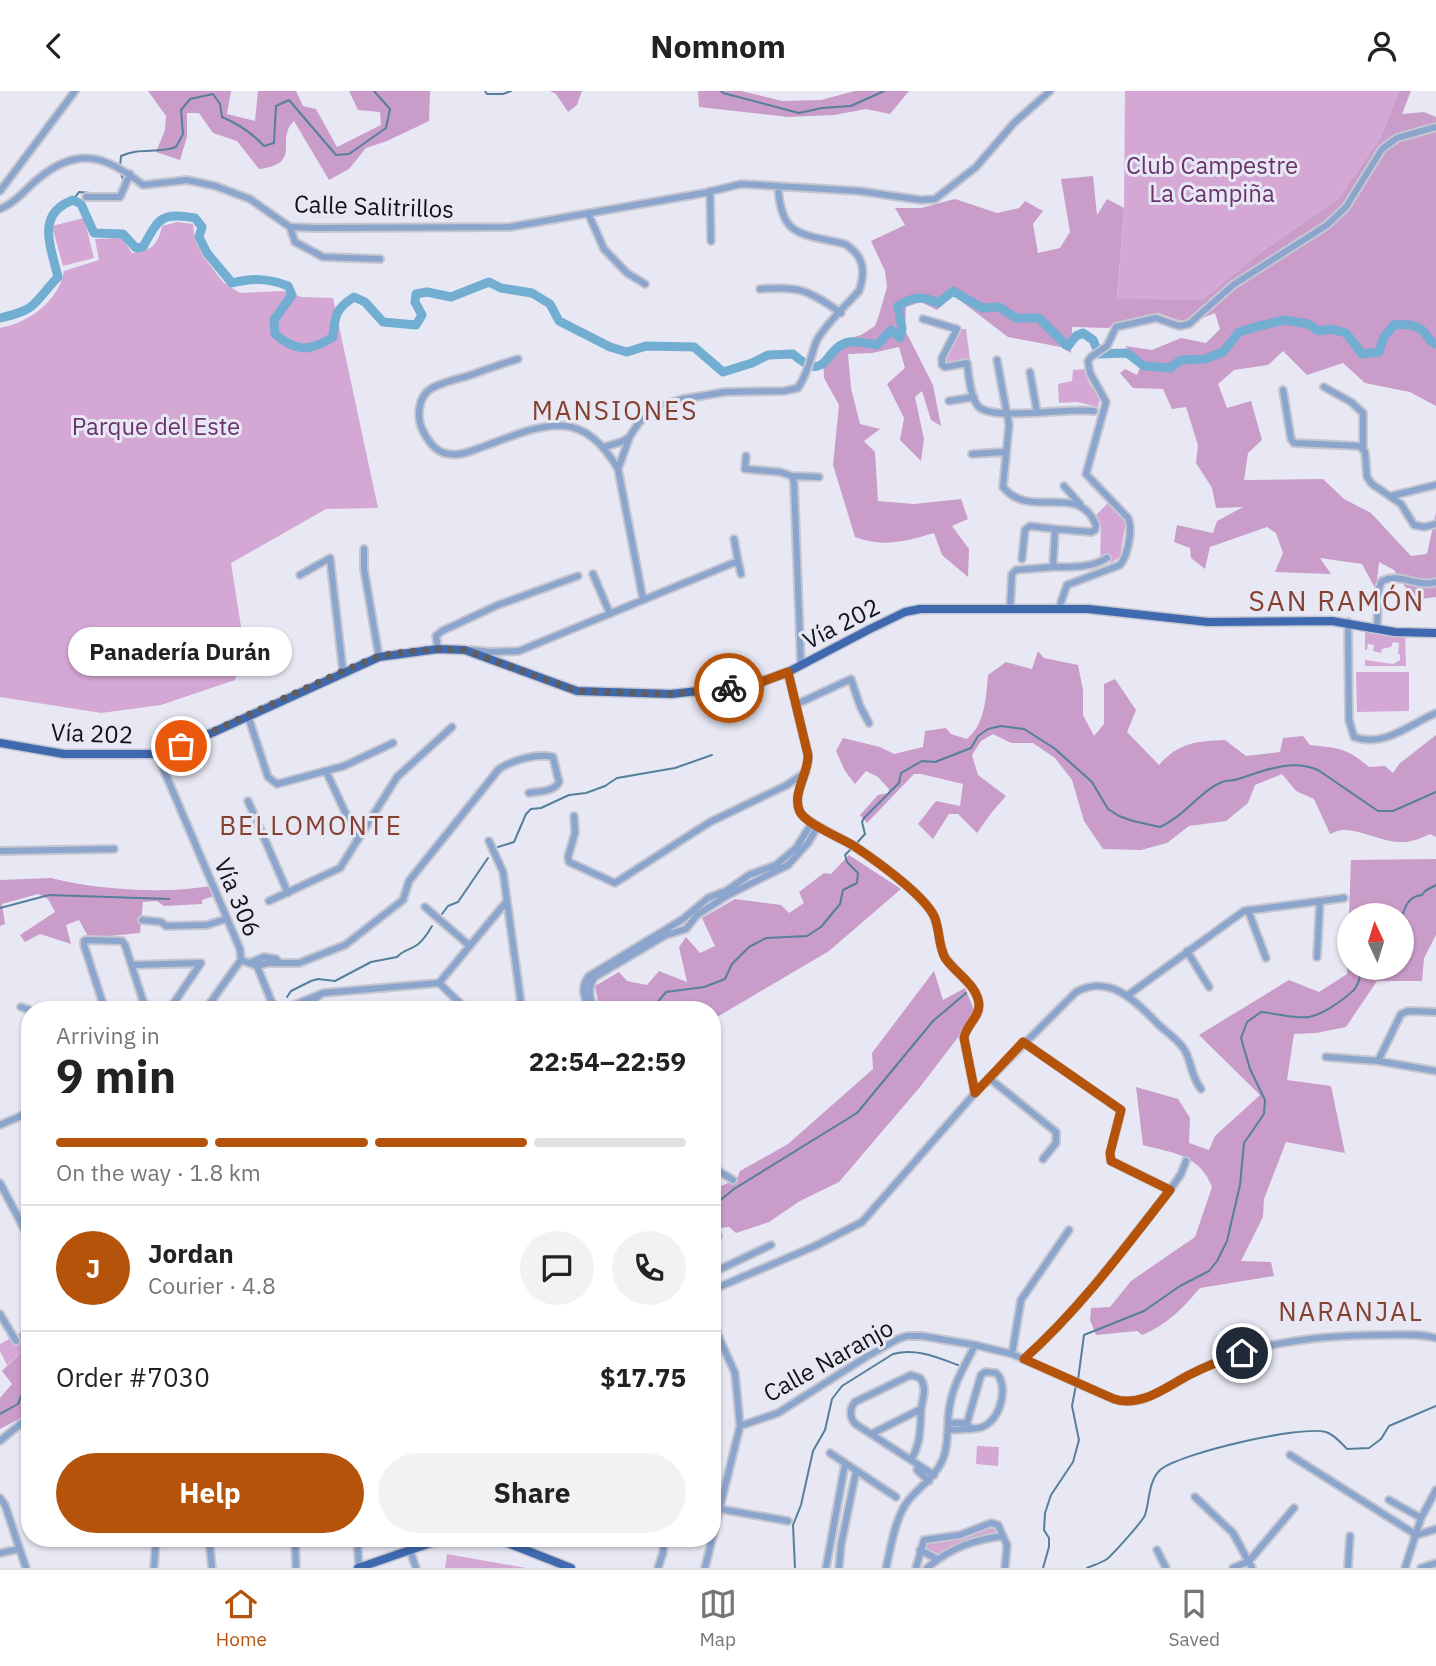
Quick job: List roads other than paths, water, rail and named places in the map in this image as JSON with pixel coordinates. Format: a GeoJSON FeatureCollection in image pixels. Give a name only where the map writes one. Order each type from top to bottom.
{"type":"FeatureCollection","features":[{"type":"Feature","properties":{"kind":"main road","name":"Vía 202"},"geometry":{"type":"LineString","coordinates":[[0,743],[55,753],[157,754],[181,746],[379,656],[438,649],[465,650],[562,687],[598,692],[671,694],[753,685],[788,672],[870,628],[912,610],[1088,609],[1208,622],[1348,622],[1395,632],[1436,633]]}},
{"type":"Feature","properties":{"kind":"main road"},"geometry":{"type":"LineString","coordinates":[[358,1568],[419,1547]]}},
{"type":"Feature","properties":{"kind":"main road"},"geometry":{"type":"LineString","coordinates":[[516,1547],[557,1565],[571,1568]]}},
{"type":"Feature","properties":{"kind":"street"},"geometry":{"type":"LineString","coordinates":[[0,191],[75,91]]}},
{"type":"Feature","properties":{"kind":"street","name":"Calle Salitrillos"},"geometry":{"type":"LineString","coordinates":[[0,209],[20,197],[54,166],[92,158],[116,165],[143,185],[187,180],[233,191],[250,199],[290,227],[510,227],[741,184],[935,199],[976,167],[1014,124],[1049,91]]}},
{"type":"Feature","properties":{"kind":"street"},"geometry":{"type":"LineString","coordinates":[[1059,608],[1067,585],[1120,565],[1124,560],[1131,521],[1086,474],[1106,402],[1090,373],[1088,361],[1104,349],[1116,327],[1121,325],[1156,318],[1179,326],[1189,324],[1233,285],[1327,225],[1346,207],[1382,149],[1397,138],[1436,127]]}},
{"type":"Feature","properties":{"kind":"street"},"geometry":{"type":"LineString","coordinates":[[86,197],[120,197],[127,172]]}},
{"type":"Feature","properties":{"kind":"street"},"geometry":{"type":"LineString","coordinates":[[604,447],[621,442],[649,412],[662,405],[704,394],[793,390],[798,389],[806,378],[822,333],[859,291],[863,276],[862,260],[845,244],[791,228],[781,212],[778,186]]}},
{"type":"Feature","properties":{"kind":"street"},"geometry":{"type":"LineString","coordinates":[[710,191],[711,241]]}},
{"type":"Feature","properties":{"kind":"street"},"geometry":{"type":"LineString","coordinates":[[588,213],[604,249],[627,273],[645,284]]}},
{"type":"Feature","properties":{"kind":"street"},"geometry":{"type":"LineString","coordinates":[[290,227],[295,242],[323,257],[380,259]]}},
{"type":"Feature","properties":{"kind":"street"},"geometry":{"type":"LineString","coordinates":[[760,289],[788,287],[803,290],[841,313]]}},
{"type":"Feature","properties":{"kind":"street"},"geometry":{"type":"LineString","coordinates":[[923,319],[957,329],[941,361],[945,367],[967,363],[976,404],[983,410],[1008,415],[1082,409],[1094,411]]}},
{"type":"Feature","properties":{"kind":"street"},"geometry":{"type":"LineString","coordinates":[[518,359],[431,389],[420,404],[419,424],[428,441],[446,454],[462,454],[531,429],[556,425],[583,431],[604,447],[618,469],[643,599]]}},
{"type":"Feature","properties":{"kind":"street"},"geometry":{"type":"LineString","coordinates":[[997,360],[1008,415],[1003,487],[1019,501],[1080,504]]}},
{"type":"Feature","properties":{"kind":"street"},"geometry":{"type":"LineString","coordinates":[[1030,372],[1037,412]]}},
{"type":"Feature","properties":{"kind":"street"},"geometry":{"type":"LineString","coordinates":[[1324,387],[1351,402],[1363,413],[1363,448],[1367,477],[1371,484],[1401,504],[1415,525],[1424,527],[1436,524]]}},
{"type":"Feature","properties":{"kind":"street"},"geometry":{"type":"LineString","coordinates":[[1283,390],[1291,439],[1294,443],[1356,445],[1363,448]]}},
{"type":"Feature","properties":{"kind":"street"},"geometry":{"type":"LineString","coordinates":[[949,401],[974,397]]}},
{"type":"Feature","properties":{"kind":"street"},"geometry":{"type":"LineString","coordinates":[[618,469],[629,436]]}},
{"type":"Feature","properties":{"kind":"street"},"geometry":{"type":"LineString","coordinates":[[972,454],[1005,452]]}},
{"type":"Feature","properties":{"kind":"street"},"geometry":{"type":"LineString","coordinates":[[746,456],[745,468],[792,476],[819,477]]}},
{"type":"Feature","properties":{"kind":"street"},"geometry":{"type":"LineString","coordinates":[[792,476],[801,665]]}},
{"type":"Feature","properties":{"kind":"street"},"geometry":{"type":"LineString","coordinates":[[1391,496],[1436,485]]}},
{"type":"Feature","properties":{"kind":"street"},"geometry":{"type":"LineString","coordinates":[[1022,559],[1027,528],[1030,526],[1095,530],[1095,520],[1065,486]]}},
{"type":"Feature","properties":{"kind":"street"},"geometry":{"type":"LineString","coordinates":[[1053,567],[1055,529]]}},
{"type":"Feature","properties":{"kind":"street"},"geometry":{"type":"LineString","coordinates":[[734,539],[741,574]]}},
{"type":"Feature","properties":{"kind":"street"},"geometry":{"type":"LineString","coordinates":[[364,549],[364,569],[379,656]]}},
{"type":"Feature","properties":{"kind":"street"},"geometry":{"type":"LineString","coordinates":[[300,575],[330,558],[343,671]]}},
{"type":"Feature","properties":{"kind":"street"},"geometry":{"type":"LineString","coordinates":[[1010,608],[1012,574],[1016,570],[1079,566],[1101,562],[1107,558]]}},
{"type":"Feature","properties":{"kind":"street"},"geometry":{"type":"LineString","coordinates":[[465,650],[519,651],[738,561]]}},
{"type":"Feature","properties":{"kind":"street"},"geometry":{"type":"LineString","coordinates":[[593,574],[610,614]]}},
{"type":"Feature","properties":{"kind":"street"},"geometry":{"type":"LineString","coordinates":[[438,649],[436,636],[442,631],[498,605],[578,576]]}},
{"type":"Feature","properties":{"kind":"street"},"geometry":{"type":"LineString","coordinates":[[1377,627],[1379,588],[1382,581],[1395,577],[1422,585],[1436,582]]}},
{"type":"Feature","properties":{"kind":"street"},"geometry":{"type":"LineString","coordinates":[[1348,622],[1349,720],[1354,737],[1362,739],[1394,736],[1436,713]]}},
{"type":"Feature","properties":{"kind":"street"},"geometry":{"type":"LineString","coordinates":[[788,672],[808,755],[798,803],[803,816],[858,849],[917,895],[934,916],[945,957],[977,996],[979,1007],[976,1017],[965,1031],[964,1038],[975,1093]]}},
{"type":"Feature","properties":{"kind":"street"},"geometry":{"type":"LineString","coordinates":[[797,704],[850,679],[869,723]]}},
{"type":"Feature","properties":{"kind":"street"},"geometry":{"type":"LineString","coordinates":[[248,716],[268,777],[277,784],[359,760],[393,743]]}},
{"type":"Feature","properties":{"kind":"street"},"geometry":{"type":"LineString","coordinates":[[269,901],[341,869],[397,777],[452,727]]}},
{"type":"Feature","properties":{"kind":"street","name":"Vía 306"},"geometry":{"type":"LineString","coordinates":[[157,754],[240,950],[241,960],[211,1001]]}},
{"type":"Feature","properties":{"kind":"street"},"geometry":{"type":"LineString","coordinates":[[241,960],[253,965],[299,963],[345,946],[402,901],[409,881],[499,769],[512,762],[546,755],[553,757],[558,786],[528,793]]}},
{"type":"Feature","properties":{"kind":"street"},"geometry":{"type":"LineString","coordinates":[[326,771],[358,840]]}},
{"type":"Feature","properties":{"kind":"street"},"geometry":{"type":"LineString","coordinates":[[574,816],[575,833],[568,861],[615,883],[710,822],[787,785],[806,772]]}},
{"type":"Feature","properties":{"kind":"street"},"geometry":{"type":"LineString","coordinates":[[248,801],[288,893]]}},
{"type":"Feature","properties":{"kind":"street"},"geometry":{"type":"LineString","coordinates":[[585,1001],[583,988],[589,977],[683,919],[708,898],[725,892],[749,875],[776,865],[796,848],[815,824]]}},
{"type":"Feature","properties":{"kind":"street"},"geometry":{"type":"LineString","coordinates":[[591,1001],[590,989],[595,977],[667,935],[688,928],[697,915],[709,907],[788,865],[807,843],[815,824]]}},
{"type":"Feature","properties":{"kind":"street"},"geometry":{"type":"LineString","coordinates":[[489,841],[503,872],[521,1001]]}},
{"type":"Feature","properties":{"kind":"street"},"geometry":{"type":"LineString","coordinates":[[0,851],[114,849]]}},
{"type":"Feature","properties":{"kind":"street"},"geometry":{"type":"LineString","coordinates":[[1128,995],[1240,913],[1344,898]]}},
{"type":"Feature","properties":{"kind":"street"},"geometry":{"type":"LineString","coordinates":[[304,1001],[323,993],[439,983],[507,901]]}},
{"type":"Feature","properties":{"kind":"street"},"geometry":{"type":"LineString","coordinates":[[1317,957],[1321,901]]}},
{"type":"Feature","properties":{"kind":"street"},"geometry":{"type":"LineString","coordinates":[[425,907],[470,946]]}},
{"type":"Feature","properties":{"kind":"street"},"geometry":{"type":"LineString","coordinates":[[1248,910],[1266,958]]}},
{"type":"Feature","properties":{"kind":"street"},"geometry":{"type":"LineString","coordinates":[[142,920],[155,920],[170,926],[207,925],[226,919]]}},
{"type":"Feature","properties":{"kind":"street"},"geometry":{"type":"LineString","coordinates":[[102,1001],[84,941],[121,941],[125,945],[143,1001]]}},
{"type":"Feature","properties":{"kind":"street"},"geometry":{"type":"LineString","coordinates":[[1186,951],[1209,987]]}},
{"type":"Feature","properties":{"kind":"street"},"geometry":{"type":"LineString","coordinates":[[132,965],[201,963],[175,1001]]}},
{"type":"Feature","properties":{"kind":"street"},"geometry":{"type":"LineString","coordinates":[[253,965],[271,1001]]}},
{"type":"Feature","properties":{"kind":"street"},"geometry":{"type":"LineString","coordinates":[[439,983],[458,1001]]}},
{"type":"Feature","properties":{"kind":"street"},"geometry":{"type":"LineString","coordinates":[[721,1286],[815,1246],[862,1222],[1023,1042],[1076,992],[1084,988],[1098,986],[1128,995],[1181,1046],[1193,1078],[1201,1089]]}},
{"type":"Feature","properties":{"kind":"street"},"geometry":{"type":"LineString","coordinates":[[313,1001],[323,993]]}},
{"type":"Feature","properties":{"kind":"street"},"geometry":{"type":"LineString","coordinates":[[1378,1061],[1398,1017],[1404,1011],[1436,1012]]}},
{"type":"Feature","properties":{"kind":"street"},"geometry":{"type":"LineString","coordinates":[[1023,1042],[1121,1110],[1110,1153],[1111,1161],[1170,1190]]}},
{"type":"Feature","properties":{"kind":"street"},"geometry":{"type":"LineString","coordinates":[[1326,1057],[1378,1061],[1436,1071]]}},
{"type":"Feature","properties":{"kind":"street"},"geometry":{"type":"LineString","coordinates":[[989,1078],[1056,1132],[1056,1143],[1043,1159]]}},
{"type":"Feature","properties":{"kind":"street"},"geometry":{"type":"LineString","coordinates":[[0,1125],[21,1116]]}},
{"type":"Feature","properties":{"kind":"street"},"geometry":{"type":"LineString","coordinates":[[1024,1359],[1074,1307],[1170,1190],[1186,1161]]}},
{"type":"Feature","properties":{"kind":"street"},"geometry":{"type":"LineString","coordinates":[[721,1172],[733,1180]]}},
{"type":"Feature","properties":{"kind":"street"},"geometry":{"type":"LineString","coordinates":[[0,1183],[21,1223]]}},
{"type":"Feature","properties":{"kind":"street"},"geometry":{"type":"LineString","coordinates":[[1012,1354],[1021,1300],[1069,1230]]}},
{"type":"Feature","properties":{"kind":"street"},"geometry":{"type":"LineString","coordinates":[[721,1269],[771,1245]]}},
{"type":"Feature","properties":{"kind":"street"},"geometry":{"type":"LineString","coordinates":[[0,1314],[16,1341]]}},
{"type":"Feature","properties":{"kind":"street","name":"Calle Naranjo"},"geometry":{"type":"LineString","coordinates":[[740,1426],[787,1408],[898,1339],[922,1336],[1012,1354],[1114,1399],[1128,1402],[1156,1393],[1222,1360],[1280,1343],[1341,1336],[1415,1334],[1436,1338]]}},
{"type":"Feature","properties":{"kind":"street"},"geometry":{"type":"LineString","coordinates":[[721,1342],[735,1373],[740,1426],[721,1505]]}},
{"type":"Feature","properties":{"kind":"street"},"geometry":{"type":"LineString","coordinates":[[887,1568],[893,1537],[906,1504],[931,1478],[944,1455],[953,1393],[975,1345]]}},
{"type":"Feature","properties":{"kind":"street"},"geometry":{"type":"LineString","coordinates":[[948,1426],[974,1429],[986,1426],[995,1419],[1003,1385],[999,1375],[990,1372],[981,1375],[967,1423],[974,1429]]}},
{"type":"Feature","properties":{"kind":"street"},"geometry":{"type":"LineString","coordinates":[[911,1460],[921,1436],[921,1409],[925,1392],[923,1382],[916,1376],[907,1376],[852,1405],[851,1413],[853,1422],[918,1465],[931,1478]]}},
{"type":"Feature","properties":{"kind":"street"},"geometry":{"type":"LineString","coordinates":[[873,1433],[921,1409]]}},
{"type":"Feature","properties":{"kind":"street"},"geometry":{"type":"LineString","coordinates":[[948,1426],[967,1423]]}},
{"type":"Feature","properties":{"kind":"street"},"geometry":{"type":"LineString","coordinates":[[0,1441],[21,1424]]}},
{"type":"Feature","properties":{"kind":"street"},"geometry":{"type":"LineString","coordinates":[[830,1453],[896,1497]]}},
{"type":"Feature","properties":{"kind":"street"},"geometry":{"type":"LineString","coordinates":[[1290,1455],[1414,1535],[1436,1529]]}},
{"type":"Feature","properties":{"kind":"street"},"geometry":{"type":"LineString","coordinates":[[826,1568],[845,1464]]}},
{"type":"Feature","properties":{"kind":"street"},"geometry":{"type":"LineString","coordinates":[[839,1568],[856,1472]]}},
{"type":"Feature","properties":{"kind":"street"},"geometry":{"type":"LineString","coordinates":[[1405,1568],[1414,1535],[1436,1490]]}},
{"type":"Feature","properties":{"kind":"street"},"geometry":{"type":"LineString","coordinates":[[1195,1497],[1233,1533],[1250,1565]]}},
{"type":"Feature","properties":{"kind":"street"},"geometry":{"type":"LineString","coordinates":[[0,1498],[5,1505],[26,1568]]}},
{"type":"Feature","properties":{"kind":"street"},"geometry":{"type":"LineString","coordinates":[[1389,1500],[1421,1518]]}},
{"type":"Feature","properties":{"kind":"street"},"geometry":{"type":"LineString","coordinates":[[838,1503],[849,1506]]}},
{"type":"Feature","properties":{"kind":"street"},"geometry":{"type":"LineString","coordinates":[[1233,1568],[1250,1565],[1294,1508]]}},
{"type":"Feature","properties":{"kind":"street"},"geometry":{"type":"LineString","coordinates":[[721,1509],[788,1521]]}},
{"type":"Feature","properties":{"kind":"street"},"geometry":{"type":"LineString","coordinates":[[916,1568],[924,1540],[960,1535],[991,1523],[998,1525],[1007,1545],[1005,1568]]}},
{"type":"Feature","properties":{"kind":"street"},"geometry":{"type":"LineString","coordinates":[[927,1568],[963,1544],[1003,1536]]}},
{"type":"Feature","properties":{"kind":"street"},"geometry":{"type":"LineString","coordinates":[[1348,1568],[1350,1536]]}},
{"type":"Feature","properties":{"kind":"street"},"geometry":{"type":"LineString","coordinates":[[829,1542],[841,1545]]}},
{"type":"Feature","properties":{"kind":"street"},"geometry":{"type":"LineString","coordinates":[[154,1568],[157,1547]]}},
{"type":"Feature","properties":{"kind":"street"},"geometry":{"type":"LineString","coordinates":[[210,1547],[212,1568]]}},
{"type":"Feature","properties":{"kind":"street"},"geometry":{"type":"LineString","coordinates":[[295,1547],[296,1568]]}},
{"type":"Feature","properties":{"kind":"street"},"geometry":{"type":"LineString","coordinates":[[357,1547],[358,1568]]}},
{"type":"Feature","properties":{"kind":"street"},"geometry":{"type":"LineString","coordinates":[[658,1568],[663,1547]]}},
{"type":"Feature","properties":{"kind":"street"},"geometry":{"type":"LineString","coordinates":[[705,1568],[710,1547]]}},
{"type":"Feature","properties":{"kind":"street"},"geometry":{"type":"LineString","coordinates":[[0,1553],[19,1549]]}},
{"type":"Feature","properties":{"kind":"street"},"geometry":{"type":"LineString","coordinates":[[410,1550],[416,1568]]}},
{"type":"Feature","properties":{"kind":"street"},"geometry":{"type":"LineString","coordinates":[[920,1550],[937,1559]]}},
{"type":"Feature","properties":{"kind":"street"},"geometry":{"type":"LineString","coordinates":[[1157,1550],[1166,1568]]}},
{"type":"Feature","properties":{"kind":"street"},"geometry":{"type":"LineString","coordinates":[[1421,1568],[1436,1563]]}},
{"type":"Feature","properties":{"kind":"waterway"},"geometry":{"type":"LineString","coordinates":[[120,166],[121,156],[128,153],[176,147],[183,134],[181,110],[190,99],[213,94],[220,104],[222,117],[245,129],[264,146],[274,143],[276,106],[289,100],[336,155],[349,154],[386,128],[390,109],[374,91]]}},
{"type":"Feature","properties":{"kind":"waterway"},"geometry":{"type":"LineString","coordinates":[[485,91],[487,94],[511,91]]}},
{"type":"Feature","properties":{"kind":"waterway"},"geometry":{"type":"LineString","coordinates":[[721,91],[799,113],[851,106],[884,91]]}},
{"type":"Feature","properties":{"kind":"waterway"},"geometry":{"type":"LineString","coordinates":[[120,171],[124,182]]}},
{"type":"Feature","properties":{"kind":"waterway"},"geometry":{"type":"LineString","coordinates":[[73,200],[79,192],[102,194]]}},
{"type":"Feature","properties":{"kind":"waterway"},"geometry":{"type":"LineString","coordinates":[[0,318],[28,308],[58,277],[50,243],[50,223],[61,206],[73,200],[81,204],[94,233],[123,234],[136,248],[143,247],[162,219],[175,216],[195,218],[202,227],[199,237],[207,253],[232,283],[260,280],[288,286],[292,295],[274,320],[275,334],[290,344],[303,348],[333,337],[337,314],[343,305],[354,297],[365,302],[383,322],[416,325],[422,315],[415,302],[416,294],[427,292],[451,297],[489,282],[501,288],[532,293],[550,304],[559,321],[610,347],[627,352],[646,346],[694,347],[723,372],[768,355],[793,354],[805,363],[820,366],[834,350],[849,342],[877,345],[891,330],[900,338],[902,329],[898,306],[918,298],[938,303],[953,291],[982,308],[999,307],[1016,318],[1039,318],[1068,346],[1076,336],[1083,333],[1093,340],[1099,354],[1127,353],[1144,366],[1170,368],[1181,360],[1205,359],[1223,352],[1239,332],[1285,320],[1308,324],[1319,331],[1331,329],[1346,333],[1362,354],[1379,352],[1384,337],[1394,325],[1417,327],[1436,344]]}},
{"type":"Feature","properties":{"kind":"waterway"},"geometry":{"type":"LineString","coordinates":[[855,845],[865,834],[862,822],[864,818],[899,783],[901,773],[922,761],[935,762],[971,748],[978,736],[988,729],[1001,726],[1024,729],[1054,748],[1092,782],[1108,809],[1119,816],[1160,827],[1222,782],[1288,765],[1318,770],[1378,811],[1393,811],[1436,792]]}},
{"type":"Feature","properties":{"kind":"waterway"},"geometry":{"type":"LineString","coordinates":[[498,847],[514,842],[526,814],[531,809],[541,808],[569,795],[586,793],[617,778],[675,768],[712,755]]}},
{"type":"Feature","properties":{"kind":"waterway"},"geometry":{"type":"LineString","coordinates":[[658,1001],[666,992],[704,987],[725,979],[732,964],[749,947],[766,938],[807,936],[821,927],[840,904],[843,890],[857,883],[858,873],[847,862],[845,855],[851,849]]}},
{"type":"Feature","properties":{"kind":"waterway"},"geometry":{"type":"LineString","coordinates":[[442,914],[448,906],[458,902],[488,858]]}},
{"type":"Feature","properties":{"kind":"waterway"},"geometry":{"type":"LineString","coordinates":[[1408,903],[1436,885]]}},
{"type":"Feature","properties":{"kind":"waterway"},"geometry":{"type":"LineString","coordinates":[[0,908],[49,895],[169,899]]}},
{"type":"Feature","properties":{"kind":"waterway"},"geometry":{"type":"LineString","coordinates":[[287,997],[291,991],[311,981],[335,981],[371,962],[397,957],[419,943],[432,926]]}},
{"type":"Feature","properties":{"kind":"waterway"},"geometry":{"type":"LineString","coordinates":[[1078,1380],[1084,1335],[1144,1311],[1180,1286],[1209,1271],[1227,1241],[1240,1185],[1244,1143],[1264,1114],[1265,1100],[1250,1069],[1241,1038],[1247,1022],[1261,1012],[1302,1017],[1318,1014],[1353,991],[1358,980]]}},
{"type":"Feature","properties":{"kind":"waterway"},"geometry":{"type":"LineString","coordinates":[[721,1200],[857,1113],[933,1021],[966,993]]}},
{"type":"Feature","properties":{"kind":"waterway"},"geometry":{"type":"LineString","coordinates":[[795,1568],[793,1525],[801,1505],[813,1451],[825,1430],[832,1399],[842,1386],[893,1354],[901,1352],[926,1354],[958,1365]]}},
{"type":"Feature","properties":{"kind":"waterway"},"geometry":{"type":"LineString","coordinates":[[1043,1568],[1049,1547],[1049,1538],[1044,1530],[1045,1513],[1051,1495],[1073,1462],[1079,1440],[1072,1406],[1076,1385]]}},
{"type":"Feature","properties":{"kind":"waterway"},"geometry":{"type":"LineString","coordinates":[[0,1414],[18,1404],[21,1397]]}},
{"type":"Feature","properties":{"kind":"waterway"},"geometry":{"type":"LineString","coordinates":[[1087,1568],[1107,1559],[1139,1524],[1145,1515],[1156,1475],[1172,1463],[1268,1436],[1313,1431],[1329,1433],[1347,1449],[1369,1448],[1381,1439],[1389,1426],[1436,1406]]}},
{"type":"Feature","properties":{"kind":"place","name":"Panadería Durán"},"geometry":{"type":"Point","coordinates":[181,746]}},
{"type":"Feature","properties":{"kind":"district","name":"MANSIONES"},"geometry":{"type":"Point","coordinates":[615,410]}},
{"type":"Feature","properties":{"kind":"district","name":"SAN RAMÓN"},"geometry":{"type":"Point","coordinates":[1337,600]}},
{"type":"Feature","properties":{"kind":"district","name":"BELLOMONTE"},"geometry":{"type":"Point","coordinates":[311,825]}},
{"type":"Feature","properties":{"kind":"district","name":"NARANJAL"},"geometry":{"type":"Point","coordinates":[1351,1311]}},
{"type":"Feature","properties":{"kind":"park label","name":"Club Campestre La Campiña"},"geometry":{"type":"Point","coordinates":[1212,179]}},
{"type":"Feature","properties":{"kind":"park label","name":"Parque del Este"},"geometry":{"type":"Point","coordinates":[156,426]}}]}
